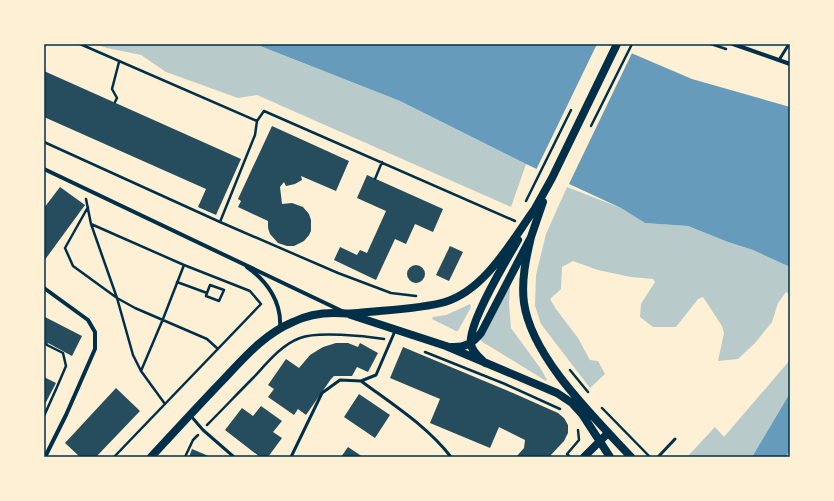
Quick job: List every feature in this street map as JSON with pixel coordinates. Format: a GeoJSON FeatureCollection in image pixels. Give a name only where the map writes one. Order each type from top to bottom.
{"type":"FeatureCollection","features":[{"type":"Feature","properties":{"kind":"main road"},"geometry":{"type":"LineString","coordinates":[[485,363],[473,350],[471,344],[471,336],[478,315],[552,178],[617,44]]}},
{"type":"Feature","properties":{"kind":"main road"},"geometry":{"type":"LineString","coordinates":[[552,178],[531,237],[523,273],[524,304],[528,322],[548,359],[582,403],[631,457]]}},
{"type":"Feature","properties":{"kind":"main road"},"geometry":{"type":"LineString","coordinates":[[150,457],[258,344],[280,328],[308,317],[323,314],[348,314],[426,306],[445,302],[465,293],[480,281],[500,257],[534,210]]}},
{"type":"Feature","properties":{"kind":"main road"},"geometry":{"type":"LineString","coordinates":[[446,346],[456,347],[471,344],[477,339],[489,320],[531,237]]}},
{"type":"Feature","properties":{"kind":"main road"},"geometry":{"type":"LineString","coordinates":[[348,314],[446,346],[582,403]]}},
{"type":"Feature","properties":{"kind":"main road"},"geometry":{"type":"LineString","coordinates":[[557,393],[572,403],[582,414],[610,457]]}},
{"type":"Feature","properties":{"kind":"main road"},"geometry":{"type":"LineString","coordinates":[[584,457],[608,432]]}},
{"type":"Feature","properties":{"kind":"street"},"geometry":{"type":"LineString","coordinates":[[733,44],[790,64]]}},
{"type":"Feature","properties":{"kind":"street"},"geometry":{"type":"LineString","coordinates":[[44,169],[348,314]]}},
{"type":"Feature","properties":{"kind":"street"},"geometry":{"type":"LineString","coordinates":[[236,260],[252,271],[270,289],[281,317],[280,328]]}},
{"type":"Feature","properties":{"kind":"street"},"geometry":{"type":"LineString","coordinates":[[44,288],[88,320],[95,332],[95,349],[66,415],[45,457]]}},
{"type":"Feature","properties":{"kind":"lane"},"geometry":{"type":"LineString","coordinates":[[779,60],[788,44]]}},
{"type":"Feature","properties":{"kind":"lane"},"geometry":{"type":"LineString","coordinates":[[291,457],[322,393],[340,380],[361,381],[376,375],[396,329]]}},
{"type":"Feature","properties":{"kind":"lane"},"geometry":{"type":"LineString","coordinates":[[361,381],[424,429],[442,445],[451,457]]}},
{"type":"Feature","properties":{"kind":"lane"},"geometry":{"type":"LineString","coordinates":[[190,414],[203,430],[234,457]]}},
{"type":"Feature","properties":{"kind":"lane"},"geometry":{"type":"LineString","coordinates":[[658,457],[675,439]]}},
{"type":"Feature","properties":{"kind":"path"},"geometry":{"type":"LineString","coordinates":[[80,44],[257,121]]}},
{"type":"Feature","properties":{"kind":"path"},"geometry":{"type":"LineString","coordinates":[[590,127],[632,44]]}},
{"type":"Feature","properties":{"kind":"path"},"geometry":{"type":"LineString","coordinates":[[115,102],[117,98],[112,89],[119,62]]}},
{"type":"Feature","properties":{"kind":"path"},"geometry":{"type":"LineString","coordinates":[[220,222],[255,135],[257,121],[264,110],[515,221]]}},
{"type":"Feature","properties":{"kind":"path"},"geometry":{"type":"LineString","coordinates":[[44,142],[283,250],[391,293],[417,296]]}},
{"type":"Feature","properties":{"kind":"path"},"geometry":{"type":"LineString","coordinates":[[375,179],[382,162]]}},
{"type":"Feature","properties":{"kind":"path"},"geometry":{"type":"LineString","coordinates":[[522,207],[540,172]]}},
{"type":"Feature","properties":{"kind":"path"},"geometry":{"type":"LineString","coordinates":[[165,404],[141,371],[133,355],[117,298],[91,224],[88,207],[65,248],[73,266],[117,298],[135,308],[207,339],[218,349]]}},
{"type":"Feature","properties":{"kind":"path"},"geometry":{"type":"LineString","coordinates":[[511,227],[519,214]]}},
{"type":"Feature","properties":{"kind":"path"},"geometry":{"type":"LineString","coordinates":[[91,224],[184,265],[250,291],[261,304],[114,457]]}},
{"type":"Feature","properties":{"kind":"path"},"geometry":{"type":"LineString","coordinates":[[141,371],[184,265]]}},
{"type":"Feature","properties":{"kind":"path"},"geometry":{"type":"LineString","coordinates":[[178,282],[207,293],[206,296],[219,301],[224,290],[210,285],[207,293]]}},
{"type":"Feature","properties":{"kind":"path"},"geometry":{"type":"LineString","coordinates":[[44,416],[45,410],[66,366],[63,353],[48,345]]}},
{"type":"Feature","properties":{"kind":"path"},"geometry":{"type":"LineString","coordinates":[[567,366],[591,396]]}},
{"type":"Feature","properties":{"kind":"path"},"geometry":{"type":"LineString","coordinates":[[601,407],[650,457]]}},
{"type":"Feature","properties":{"kind":"path"},"geometry":{"type":"LineString","coordinates":[[564,457],[579,440],[580,433],[575,421],[582,414]]}},
{"type":"Feature","properties":{"kind":"path"},"geometry":{"type":"LineString","coordinates":[[185,457],[193,440]]}},
{"type":"Feature","properties":{"kind":"path"},"geometry":{"type":"LineString","coordinates":[[567,454],[570,457]]}},
{"type":"Feature","properties":{"kind":"shaded area"},"geometry":{"type":"Polygon","coordinates":[[[95,44],[255,44],[400,101],[526,164],[511,207],[257,95],[238,98],[166,72],[141,55],[95,44]]]}},
{"type":"Feature","properties":{"kind":"shaded area"},"geometry":{"type":"Polygon","coordinates":[[[567,187],[621,208],[645,223],[688,226],[753,250],[790,267],[790,295],[786,292],[778,303],[772,322],[755,343],[738,359],[718,361],[724,333],[722,326],[703,297],[698,299],[676,327],[653,327],[640,317],[641,304],[655,282],[653,279],[631,277],[598,270],[573,261],[562,267],[561,289],[550,299],[578,338],[590,360],[598,361],[605,374],[590,388],[541,324],[535,306],[536,275],[546,234],[567,187]]]}},
{"type":"Feature","properties":{"kind":"shaded area"},"geometry":{"type":"Polygon","coordinates":[[[510,286],[509,304],[511,328],[541,369],[547,380],[546,381],[481,341],[481,338],[510,286]]]}},
{"type":"Feature","properties":{"kind":"shaded area"},"geometry":{"type":"Polygon","coordinates":[[[470,304],[471,307],[458,331],[432,319],[433,317],[446,315],[470,304]]]}},
{"type":"Feature","properties":{"kind":"shaded area"},"geometry":{"type":"Polygon","coordinates":[[[790,360],[790,393],[752,457],[687,457],[715,427],[724,437],[790,360]]]}},
{"type":"Feature","properties":{"kind":"water"},"geometry":{"type":"Polygon","coordinates":[[[255,44],[610,44],[692,79],[790,107],[790,267],[753,250],[688,226],[645,223],[621,208],[526,164],[400,101],[255,44]]]}},
{"type":"Feature","properties":{"kind":"water"},"geometry":{"type":"Polygon","coordinates":[[[790,393],[790,450],[786,457],[752,457],[790,393]]]}},
{"type":"Feature","properties":{"kind":"pier"},"geometry":{"type":"Polygon","coordinates":[[[597,44],[615,44],[633,51],[568,186],[536,170],[597,44]]]}},
{"type":"Feature","properties":{"kind":"building"},"geometry":{"type":"Polygon","coordinates":[[[44,71],[241,159],[216,215],[198,207],[206,189],[44,117],[44,71]]]}},
{"type":"Feature","properties":{"kind":"building"},"geometry":{"type":"Polygon","coordinates":[[[272,126],[349,161],[336,191],[301,176],[302,180],[295,184],[286,186],[284,182],[280,187],[282,204],[292,203],[303,207],[309,214],[311,220],[311,231],[309,235],[304,241],[294,246],[287,246],[278,243],[270,234],[268,221],[238,207],[241,201],[238,199],[272,126]]]}},
{"type":"Feature","properties":{"kind":"building"},"geometry":{"type":"Polygon","coordinates":[[[367,175],[443,209],[433,232],[415,224],[406,244],[395,239],[376,280],[334,260],[340,247],[357,255],[360,250],[367,253],[386,211],[357,198],[367,175]]]}},
{"type":"Feature","properties":{"kind":"building"},"geometry":{"type":"Polygon","coordinates":[[[60,187],[85,205],[44,261],[44,208],[60,187]]]}},
{"type":"Feature","properties":{"kind":"building"},"geometry":{"type":"Polygon","coordinates":[[[450,246],[463,252],[449,281],[436,275],[450,246]]]}},
{"type":"Feature","properties":{"kind":"building"},"geometry":{"type":"Polygon","coordinates":[[[412,265],[420,265],[425,270],[423,281],[420,283],[412,283],[407,278],[407,270],[412,265]]]}},
{"type":"Feature","properties":{"kind":"building"},"geometry":{"type":"Polygon","coordinates":[[[45,317],[82,336],[72,356],[48,343],[47,346],[44,345],[45,317]]]}},
{"type":"Feature","properties":{"kind":"building"},"geometry":{"type":"Polygon","coordinates":[[[336,343],[348,343],[358,347],[360,343],[378,353],[368,372],[357,367],[352,376],[334,376],[306,415],[298,409],[294,415],[268,397],[274,389],[268,385],[286,359],[299,368],[310,355],[323,347],[336,343]]]}},
{"type":"Feature","properties":{"kind":"building"},"geometry":{"type":"Polygon","coordinates":[[[403,347],[558,413],[564,418],[568,425],[568,433],[564,441],[549,457],[516,457],[524,448],[525,440],[499,427],[490,448],[430,423],[440,399],[390,378],[403,347]]]}},
{"type":"Feature","properties":{"kind":"building"},"geometry":{"type":"Polygon","coordinates":[[[44,377],[56,383],[44,406],[44,377]]]}},
{"type":"Feature","properties":{"kind":"building"},"geometry":{"type":"Polygon","coordinates":[[[116,388],[140,411],[96,457],[80,457],[65,443],[116,388]]]}},
{"type":"Feature","properties":{"kind":"building"},"geometry":{"type":"Polygon","coordinates":[[[359,394],[390,415],[375,438],[344,417],[359,394]]]}},
{"type":"Feature","properties":{"kind":"building"},"geometry":{"type":"Polygon","coordinates":[[[261,406],[282,421],[273,432],[282,438],[268,457],[260,457],[225,430],[242,408],[253,416],[261,406]]]}},
{"type":"Feature","properties":{"kind":"building"},"geometry":{"type":"Polygon","coordinates":[[[348,447],[363,457],[341,457],[348,447]]]}},
{"type":"Feature","properties":{"kind":"building"},"geometry":{"type":"Polygon","coordinates":[[[192,449],[211,457],[189,457],[192,449]]]}}]}
